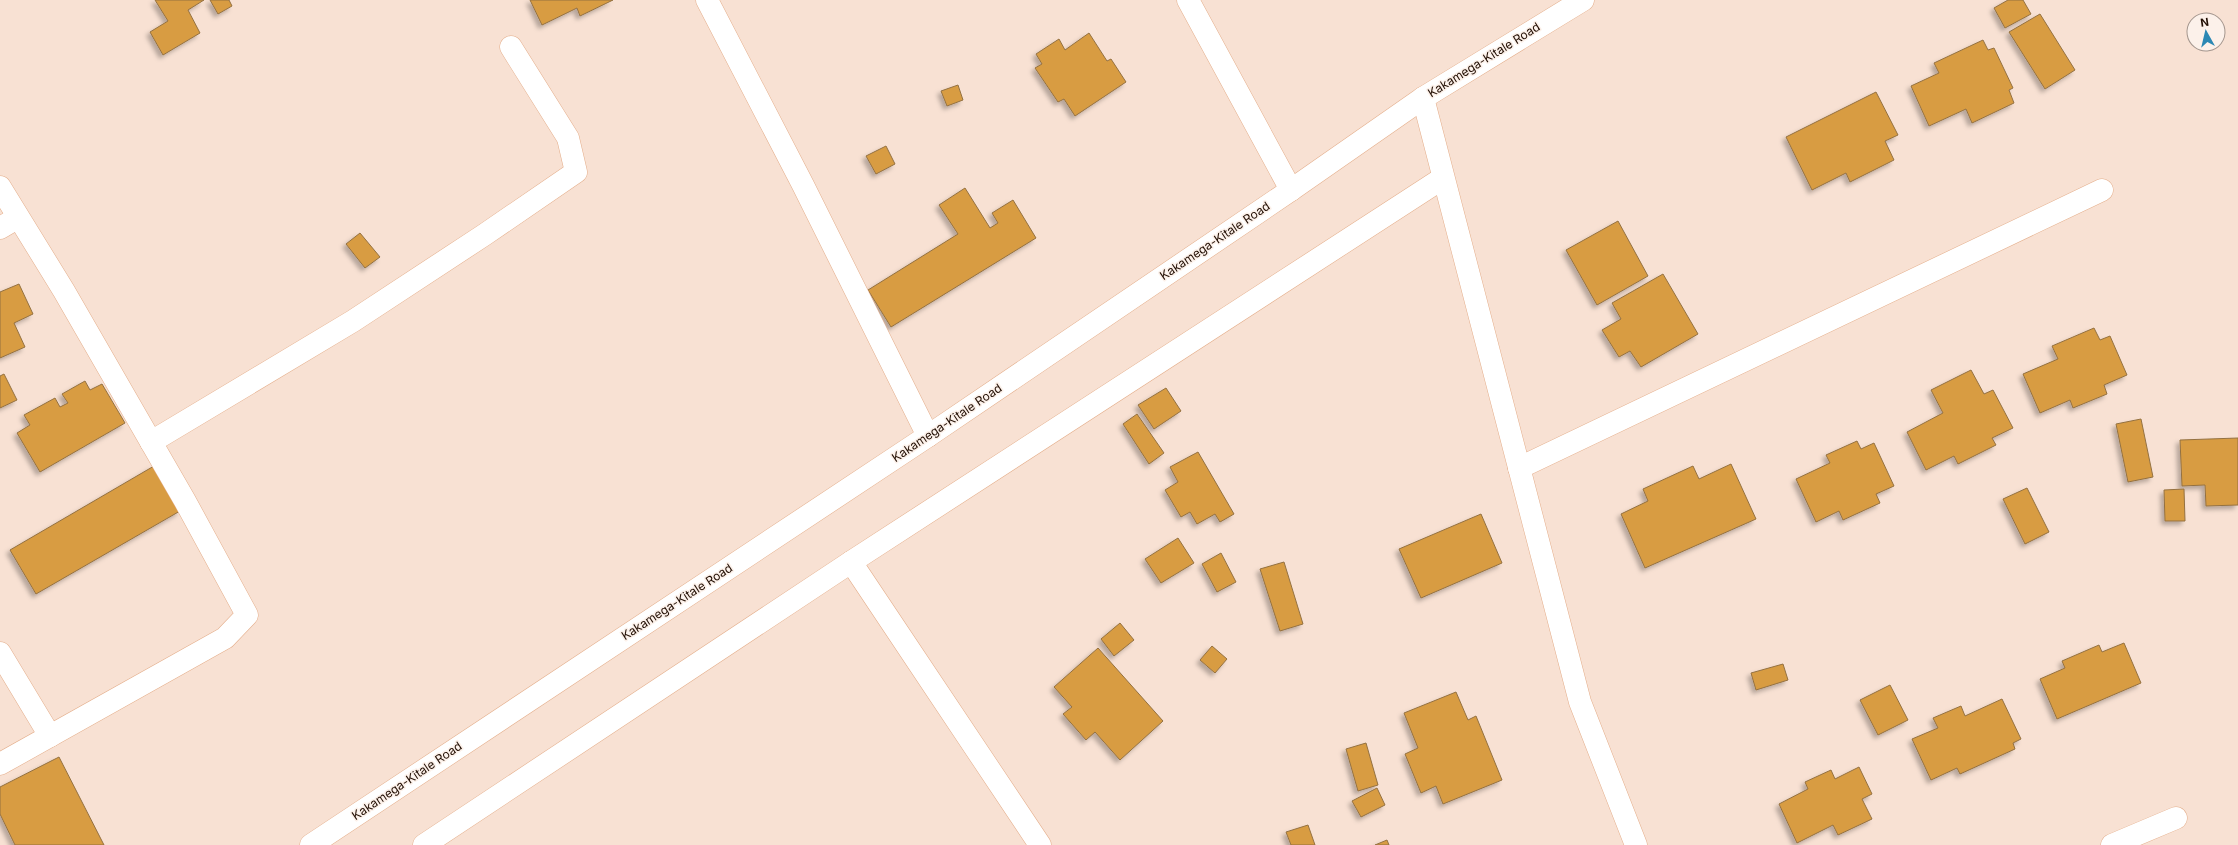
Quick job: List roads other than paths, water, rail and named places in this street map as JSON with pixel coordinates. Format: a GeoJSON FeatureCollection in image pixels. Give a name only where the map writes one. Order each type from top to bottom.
{"type":"FeatureCollection","features":[{"type":"Feature","properties":{"kind":"main road"},"geometry":{"type":"LineString","coordinates":[[707,0],[800,178],[928,436]]}},
{"type":"Feature","properties":{"kind":"main road"},"geometry":{"type":"LineString","coordinates":[[1188,0],[1291,190]]}},
{"type":"Feature","properties":{"kind":"main road","name":"Kakamega-Kitale Road"},"geometry":{"type":"LineString","coordinates":[[311,845],[928,436],[1291,190],[1423,98],[1583,0]]}},
{"type":"Feature","properties":{"kind":"main road"},"geometry":{"type":"LineString","coordinates":[[151,442],[353,321],[484,235],[576,172],[568,138],[511,47]]}},
{"type":"Feature","properties":{"kind":"main road"},"geometry":{"type":"LineString","coordinates":[[1423,98],[1580,702],[1636,845]]}},
{"type":"Feature","properties":{"kind":"main road"},"geometry":{"type":"LineString","coordinates":[[424,845],[851,562],[1443,178]]}},
{"type":"Feature","properties":{"kind":"main road"},"geometry":{"type":"LineString","coordinates":[[0,187],[9,223],[64,291],[185,501],[247,615],[225,638],[0,764]]}},
{"type":"Feature","properties":{"kind":"main road"},"geometry":{"type":"LineString","coordinates":[[1519,468],[2102,190]]}},
{"type":"Feature","properties":{"kind":"main road"},"geometry":{"type":"LineString","coordinates":[[851,562],[1040,845]]}},
{"type":"Feature","properties":{"kind":"main road"},"geometry":{"type":"LineString","coordinates":[[0,653],[50,736]]}},
{"type":"Feature","properties":{"kind":"main road"},"geometry":{"type":"LineString","coordinates":[[2112,845],[2176,818]]}}]}
